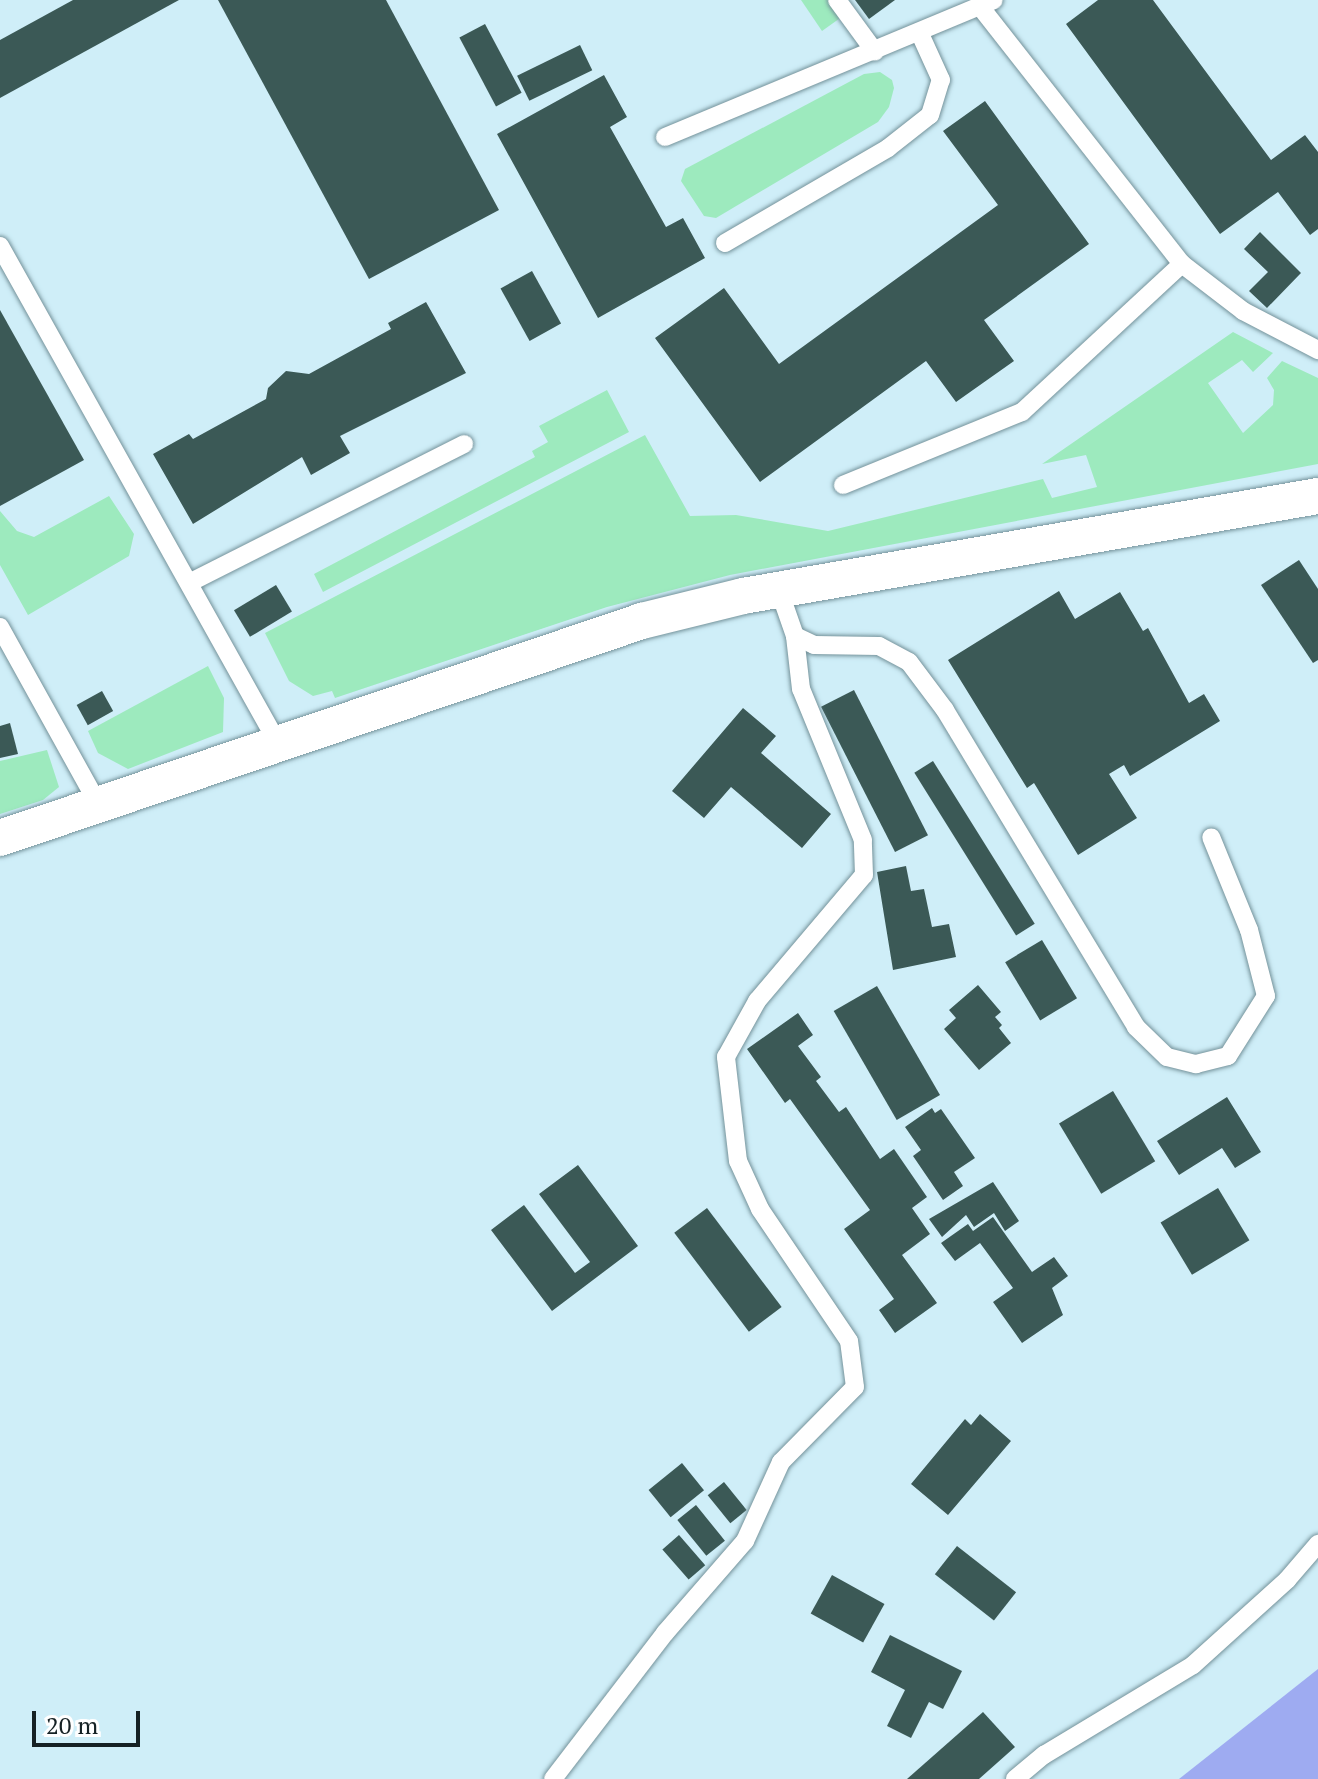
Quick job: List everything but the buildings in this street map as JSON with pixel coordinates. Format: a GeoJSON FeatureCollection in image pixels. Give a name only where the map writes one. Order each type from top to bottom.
{"type":"FeatureCollection","features":[{"type":"Feature","properties":{"kind":"street"},"geometry":{"type":"LineString","coordinates":[[0,838],[280,747],[549,650],[642,621],[779,590],[1318,496]]}},
{"type":"Feature","properties":{"kind":"lane"},"geometry":{"type":"LineString","coordinates":[[837,0],[875,52]]}},
{"type":"Feature","properties":{"kind":"lane"},"geometry":{"type":"LineString","coordinates":[[665,137],[988,4],[1182,264],[1243,311],[1318,350]]}},
{"type":"Feature","properties":{"kind":"lane"},"geometry":{"type":"LineString","coordinates":[[725,243],[888,148],[930,115],[941,80],[920,34]]}},
{"type":"Feature","properties":{"kind":"lane"},"geometry":{"type":"LineString","coordinates":[[0,246],[191,582],[280,747]]}},
{"type":"Feature","properties":{"kind":"lane"},"geometry":{"type":"LineString","coordinates":[[843,485],[1022,412],[1182,264]]}},
{"type":"Feature","properties":{"kind":"lane"},"geometry":{"type":"LineString","coordinates":[[191,582],[464,444]]}},
{"type":"Feature","properties":{"kind":"lane"},"geometry":{"type":"LineString","coordinates":[[553,1779],[665,1633],[745,1541],[781,1462],[855,1387],[849,1341],[760,1209],[738,1161],[726,1057],[757,1001],[864,875],[863,840],[801,689],[795,636],[779,590]]}},
{"type":"Feature","properties":{"kind":"lane"},"geometry":{"type":"LineString","coordinates":[[0,627],[98,804]]}},
{"type":"Feature","properties":{"kind":"lane"},"geometry":{"type":"LineString","coordinates":[[795,636],[814,645],[879,646],[909,662],[945,710],[1136,1027],[1167,1057],[1196,1064],[1228,1056],[1266,996],[1249,930],[1211,837]]}},
{"type":"Feature","properties":{"kind":"lane"},"geometry":{"type":"LineString","coordinates":[[1015,1779],[1044,1755],[1193,1665],[1287,1580],[1318,1544]]}},
{"type":"Feature","properties":{"kind":"green space"},"geometry":{"type":"Polygon","coordinates":[[[801,0],[831,0],[843,16],[822,31],[801,0]]]}},
{"type":"Feature","properties":{"kind":"green space"},"geometry":{"type":"Polygon","coordinates":[[[880,72],[892,80],[894,88],[889,107],[878,122],[716,218],[704,216],[681,181],[685,169],[864,74],[880,72]]]}},
{"type":"Feature","properties":{"kind":"green space"},"geometry":{"type":"Polygon","coordinates":[[[1233,332],[1273,353],[1253,372],[1242,360],[1208,383],[1243,433],[1273,405],[1274,390],[1267,378],[1282,361],[1318,378],[1318,464],[730,575],[607,607],[335,698],[332,691],[313,696],[289,681],[265,633],[645,435],[690,516],[736,515],[828,531],[1043,479],[1052,498],[1097,487],[1086,455],[1042,464],[1233,332]]]}},
{"type":"Feature","properties":{"kind":"green space"},"geometry":{"type":"Polygon","coordinates":[[[607,390],[629,432],[323,592],[314,574],[535,457],[532,451],[548,442],[539,426],[607,390]]]}},
{"type":"Feature","properties":{"kind":"green space"},"geometry":{"type":"Polygon","coordinates":[[[109,496],[134,534],[129,556],[28,615],[0,565],[0,511],[17,531],[34,537],[109,496]]]}},
{"type":"Feature","properties":{"kind":"green space"},"geometry":{"type":"Polygon","coordinates":[[[208,666],[224,698],[223,732],[128,769],[98,753],[88,731],[208,666]]]}},
{"type":"Feature","properties":{"kind":"green space"},"geometry":{"type":"Polygon","coordinates":[[[47,750],[59,787],[43,800],[0,814],[0,761],[47,750]]]}},
{"type":"Feature","properties":{"kind":"water"},"geometry":{"type":"Polygon","coordinates":[[[1318,1669],[1318,1779],[1179,1779],[1318,1669]]]}}]}
